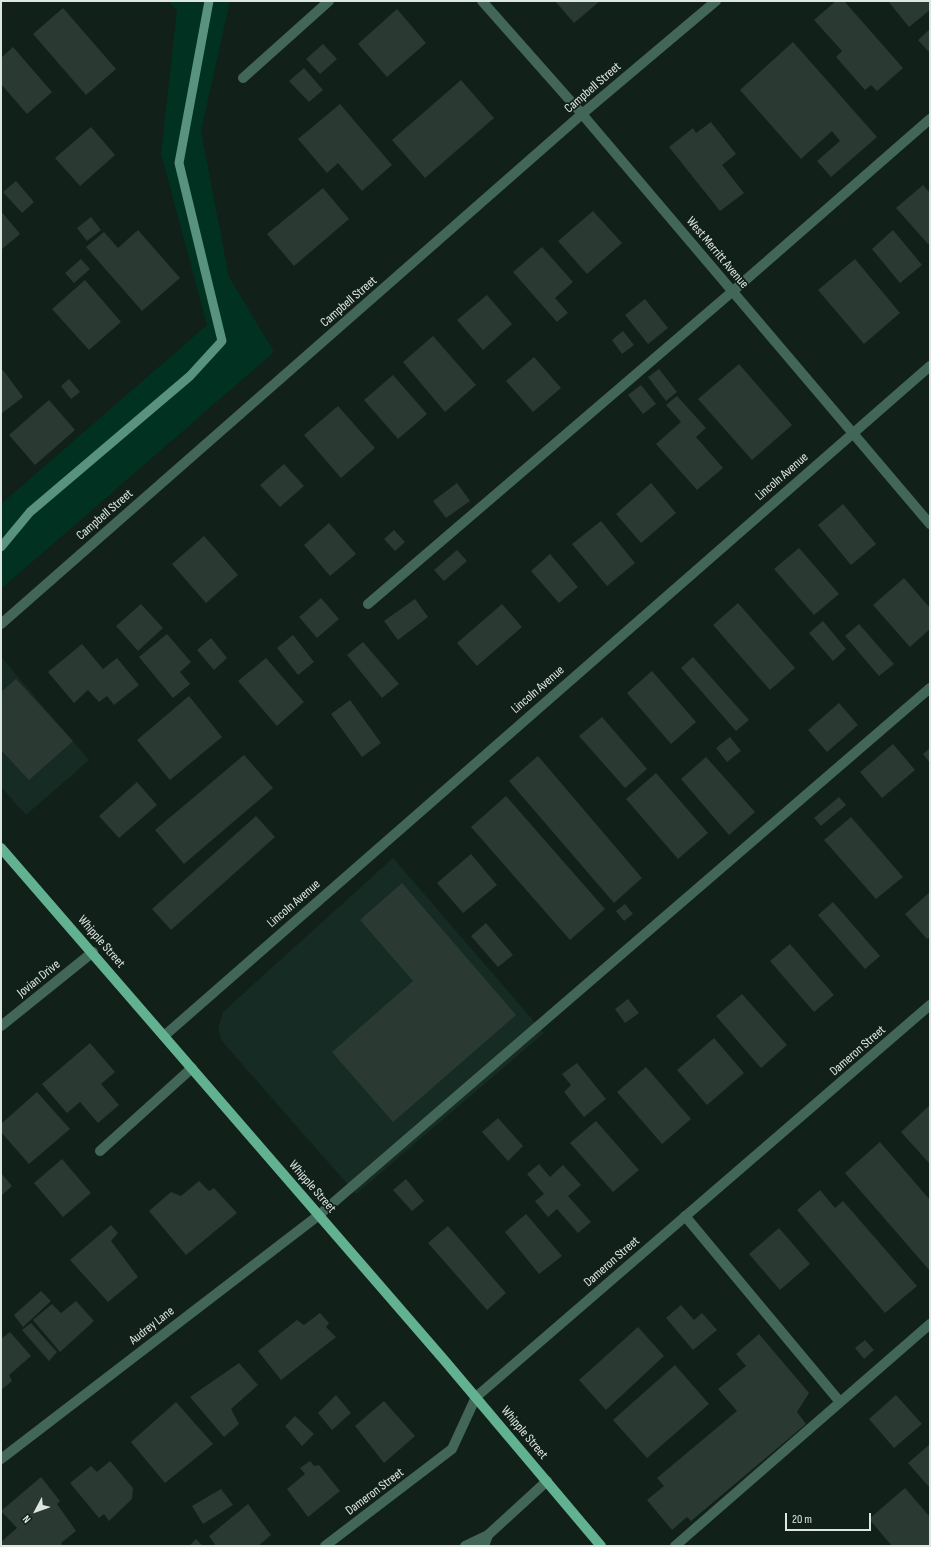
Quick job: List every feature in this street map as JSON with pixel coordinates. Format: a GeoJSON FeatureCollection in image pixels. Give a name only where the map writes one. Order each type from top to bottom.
{"type":"FeatureCollection","features":[{"type":"Feature","properties":{"kind":"main road","name":"Whipple Street"},"geometry":{"type":"LineString","coordinates":[[1,848],[93,952],[476,1396],[601,1546]]}},
{"type":"Feature","properties":{"kind":"street"},"geometry":{"type":"LineString","coordinates":[[243,78],[329,1]]}},
{"type":"Feature","properties":{"kind":"street","name":"West Merritt Avenue"},"geometry":{"type":"LineString","coordinates":[[482,1],[582,114],[930,524]]}},
{"type":"Feature","properties":{"kind":"street","name":"Campbell Street"},"geometry":{"type":"LineString","coordinates":[[1,624],[582,114],[716,1]]}},
{"type":"Feature","properties":{"kind":"street"},"geometry":{"type":"LineString","coordinates":[[368,604],[930,119]]}},
{"type":"Feature","properties":{"kind":"street","name":"Lincoln Avenue"},"geometry":{"type":"LineString","coordinates":[[164,1036],[930,366]]}},
{"type":"Feature","properties":{"kind":"street","name":"Audrey Lane"},"geometry":{"type":"LineString","coordinates":[[1,1459],[319,1215],[930,688]]}},
{"type":"Feature","properties":{"kind":"street","name":"Jovian Drive"},"geometry":{"type":"LineString","coordinates":[[1,1026],[93,952]]}},
{"type":"Feature","properties":{"kind":"street","name":"Dameron Street"},"geometry":{"type":"LineString","coordinates":[[325,1546],[452,1449],[476,1396],[930,1006]]}},
{"type":"Feature","properties":{"kind":"street"},"geometry":{"type":"LineString","coordinates":[[100,1150],[192,1068]]}},
{"type":"Feature","properties":{"kind":"street"},"geometry":{"type":"LineString","coordinates":[[685,1216],[840,1402]]}},
{"type":"Feature","properties":{"kind":"street"},"geometry":{"type":"LineString","coordinates":[[675,1546],[930,1324]]}},
{"type":"Feature","properties":{"kind":"street"},"geometry":{"type":"LineString","coordinates":[[465,1546],[488,1535],[547,1481]]}},
{"type":"Feature","properties":{"kind":"street"},"geometry":{"type":"LineString","coordinates":[[484,1546],[488,1535]]}},
{"type":"Feature","properties":{"kind":"shaded area"},"geometry":{"type":"Polygon","coordinates":[[[1,657],[89,760],[26,815],[1,787],[1,657]]]}},
{"type":"Feature","properties":{"kind":"shaded area"},"geometry":{"type":"Polygon","coordinates":[[[393,858],[544,1033],[356,1194],[222,1041],[218,1029],[223,1012],[393,858]]]}},
{"type":"Feature","properties":{"kind":"green space"},"geometry":{"type":"Polygon","coordinates":[[[168,1],[230,1],[201,131],[229,277],[274,352],[1,589],[1,504],[207,325],[161,153],[177,11],[168,1]]]}},
{"type":"Feature","properties":{"kind":"building"},"geometry":{"type":"Polygon","coordinates":[[[555,1],[600,1],[574,23],[555,1]]]}},
{"type":"Feature","properties":{"kind":"building"},"geometry":{"type":"Polygon","coordinates":[[[836,1],[844,1],[903,68],[877,91],[871,85],[865,90],[836,57],[842,51],[814,20],[836,1]]]}},
{"type":"Feature","properties":{"kind":"building"},"geometry":{"type":"Polygon","coordinates":[[[888,1],[929,1],[930,10],[909,27],[888,1]]]}},
{"type":"Feature","properties":{"kind":"building"},"geometry":{"type":"Polygon","coordinates":[[[63,8],[116,69],[86,95],[33,34],[63,8]]]}},
{"type":"Feature","properties":{"kind":"building"},"geometry":{"type":"Polygon","coordinates":[[[397,9],[426,43],[387,77],[358,44],[397,9]]]}},
{"type":"Feature","properties":{"kind":"building"},"geometry":{"type":"Polygon","coordinates":[[[930,29],[930,53],[918,40],[930,29]]]}},
{"type":"Feature","properties":{"kind":"building"},"geometry":{"type":"Polygon","coordinates":[[[793,42],[877,137],[831,177],[817,161],[840,141],[832,131],[801,159],[740,90],[793,42]]]}},
{"type":"Feature","properties":{"kind":"building"},"geometry":{"type":"Polygon","coordinates":[[[323,44],[337,59],[320,74],[306,59],[323,44]]]}},
{"type":"Feature","properties":{"kind":"building"},"geometry":{"type":"Polygon","coordinates":[[[13,47],[52,92],[27,114],[1,84],[1,58],[13,47]]]}},
{"type":"Feature","properties":{"kind":"building"},"geometry":{"type":"Polygon","coordinates":[[[304,68],[323,90],[309,102],[289,81],[304,68]]]}},
{"type":"Feature","properties":{"kind":"building"},"geometry":{"type":"Polygon","coordinates":[[[461,80],[494,118],[425,178],[392,140],[461,80]]]}},
{"type":"Feature","properties":{"kind":"building"},"geometry":{"type":"Polygon","coordinates":[[[340,104],[392,165],[362,191],[338,163],[327,173],[298,139],[340,104]]]}},
{"type":"Feature","properties":{"kind":"building"},"geometry":{"type":"Polygon","coordinates":[[[711,122],[736,154],[722,165],[744,193],[720,211],[669,147],[693,128],[696,133],[711,122]]]}},
{"type":"Feature","properties":{"kind":"building"},"geometry":{"type":"Polygon","coordinates":[[[91,127],[115,155],[80,186],[55,158],[91,127]]]}},
{"type":"Feature","properties":{"kind":"building"},"geometry":{"type":"Polygon","coordinates":[[[16,181],[34,202],[22,213],[3,192],[16,181]]]}},
{"type":"Feature","properties":{"kind":"building"},"geometry":{"type":"Polygon","coordinates":[[[923,185],[930,193],[930,243],[928,244],[896,208],[923,185]]]}},
{"type":"Feature","properties":{"kind":"building"},"geometry":{"type":"Polygon","coordinates":[[[323,188],[349,219],[294,266],[267,234],[323,188]]]}},
{"type":"Feature","properties":{"kind":"building"},"geometry":{"type":"Polygon","coordinates":[[[1,211],[20,234],[1,250],[1,211]]]}},
{"type":"Feature","properties":{"kind":"building"},"geometry":{"type":"Polygon","coordinates":[[[593,211],[622,243],[587,274],[558,241],[593,211]]]}},
{"type":"Feature","properties":{"kind":"building"},"geometry":{"type":"Polygon","coordinates":[[[91,217],[101,230],[87,241],[77,228],[91,217]]]}},
{"type":"Feature","properties":{"kind":"building"},"geometry":{"type":"Polygon","coordinates":[[[138,230],[180,278],[142,311],[86,247],[104,232],[118,248],[138,230]]]}},
{"type":"Feature","properties":{"kind":"building"},"geometry":{"type":"Polygon","coordinates":[[[893,230],[922,265],[900,283],[872,249],[893,230]]]}},
{"type":"Feature","properties":{"kind":"building"},"geometry":{"type":"Polygon","coordinates":[[[542,247],[573,282],[555,298],[568,313],[557,322],[513,272],[542,247]]]}},
{"type":"Feature","properties":{"kind":"building"},"geometry":{"type":"Polygon","coordinates":[[[81,259],[90,269],[74,283],[65,273],[81,259]]]}},
{"type":"Feature","properties":{"kind":"building"},"geometry":{"type":"Polygon","coordinates":[[[855,259],[900,313],[864,344],[818,290],[855,259]]]}},
{"type":"Feature","properties":{"kind":"building"},"geometry":{"type":"Polygon","coordinates":[[[85,280],[121,322],[89,350],[52,309],[85,280]]]}},
{"type":"Feature","properties":{"kind":"building"},"geometry":{"type":"Polygon","coordinates":[[[487,295],[512,324],[483,350],[457,320],[487,295]]]}},
{"type":"Feature","properties":{"kind":"building"},"geometry":{"type":"Polygon","coordinates":[[[645,299],[668,328],[648,344],[625,315],[645,299]]]}},
{"type":"Feature","properties":{"kind":"building"},"geometry":{"type":"Polygon","coordinates":[[[623,331],[634,345],[622,354],[612,340],[623,331]]]}},
{"type":"Feature","properties":{"kind":"building"},"geometry":{"type":"Polygon","coordinates":[[[433,336],[476,385],[445,412],[403,362],[433,336]]]}},
{"type":"Feature","properties":{"kind":"building"},"geometry":{"type":"Polygon","coordinates":[[[534,357],[561,388],[533,412],[506,381],[534,357]]]}},
{"type":"Feature","properties":{"kind":"building"},"geometry":{"type":"Polygon","coordinates":[[[739,364],[792,425],[752,460],[698,399],[739,364]]]}},
{"type":"Feature","properties":{"kind":"building"},"geometry":{"type":"Polygon","coordinates":[[[659,369],[677,392],[666,401],[648,377],[659,369]]]}},
{"type":"Feature","properties":{"kind":"building"},"geometry":{"type":"Polygon","coordinates":[[[3,370],[23,397],[1,414],[1,371],[3,370]]]}},
{"type":"Feature","properties":{"kind":"building"},"geometry":{"type":"Polygon","coordinates":[[[393,375],[427,414],[398,439],[364,400],[393,375]]]}},
{"type":"Feature","properties":{"kind":"building"},"geometry":{"type":"Polygon","coordinates":[[[69,379],[80,392],[71,399],[61,386],[69,379]]]}},
{"type":"Feature","properties":{"kind":"building"},"geometry":{"type":"Polygon","coordinates":[[[641,385],[656,404],[643,414],[628,395],[641,385]]]}},
{"type":"Feature","properties":{"kind":"building"},"geometry":{"type":"Polygon","coordinates":[[[677,396],[706,428],[696,437],[723,468],[697,490],[656,444],[681,422],[666,405],[677,396]]]}},
{"type":"Feature","properties":{"kind":"building"},"geometry":{"type":"Polygon","coordinates":[[[49,400],[75,430],[35,465],[9,435],[49,400]]]}},
{"type":"Feature","properties":{"kind":"building"},"geometry":{"type":"Polygon","coordinates":[[[338,406],[375,448],[341,478],[304,435],[338,406]]]}},
{"type":"Feature","properties":{"kind":"building"},"geometry":{"type":"Polygon","coordinates":[[[284,464],[304,486],[280,507],[260,485],[284,464]]]}},
{"type":"Feature","properties":{"kind":"building"},"geometry":{"type":"Polygon","coordinates":[[[457,483],[470,501],[446,518],[433,501],[457,483]]]}},
{"type":"Feature","properties":{"kind":"building"},"geometry":{"type":"Polygon","coordinates":[[[651,483],[676,513],[641,543],[616,514],[651,483]]]}},
{"type":"Feature","properties":{"kind":"building"},"geometry":{"type":"Polygon","coordinates":[[[843,504],[876,544],[851,565],[818,525],[843,504]]]}},
{"type":"Feature","properties":{"kind":"building"},"geometry":{"type":"Polygon","coordinates":[[[601,521],[635,563],[607,586],[572,544],[601,521]]]}},
{"type":"Feature","properties":{"kind":"building"},"geometry":{"type":"Polygon","coordinates":[[[329,523],[356,554],[330,576],[304,545],[329,523]]]}},
{"type":"Feature","properties":{"kind":"building"},"geometry":{"type":"Polygon","coordinates":[[[394,530],[405,542],[395,551],[384,539],[394,530]]]}},
{"type":"Feature","properties":{"kind":"building"},"geometry":{"type":"Polygon","coordinates":[[[204,536],[238,575],[206,603],[172,564],[204,536]]]}},
{"type":"Feature","properties":{"kind":"building"},"geometry":{"type":"Polygon","coordinates":[[[799,548],[839,594],[814,615],[774,569],[799,548]]]}},
{"type":"Feature","properties":{"kind":"building"},"geometry":{"type":"Polygon","coordinates":[[[457,550],[467,561],[444,581],[434,570],[457,550]]]}},
{"type":"Feature","properties":{"kind":"building"},"geometry":{"type":"Polygon","coordinates":[[[550,554],[578,587],[559,603],[531,571],[550,554]]]}},
{"type":"Feature","properties":{"kind":"building"},"geometry":{"type":"Polygon","coordinates":[[[904,578],[930,608],[930,629],[910,647],[873,605],[904,578]]]}},
{"type":"Feature","properties":{"kind":"building"},"geometry":{"type":"Polygon","coordinates":[[[321,598],[339,619],[317,638],[299,617],[321,598]]]}},
{"type":"Feature","properties":{"kind":"building"},"geometry":{"type":"Polygon","coordinates":[[[415,599],[428,617],[398,640],[384,621],[415,599]]]}},
{"type":"Feature","properties":{"kind":"building"},"geometry":{"type":"Polygon","coordinates":[[[738,603],[795,668],[770,690],[713,625],[738,603]]]}},
{"type":"Feature","properties":{"kind":"building"},"geometry":{"type":"Polygon","coordinates":[[[141,604],[163,628],[138,651],[116,626],[141,604]]]}},
{"type":"Feature","properties":{"kind":"building"},"geometry":{"type":"Polygon","coordinates":[[[502,604],[522,627],[477,666],[457,643],[502,604]]]}},
{"type":"Feature","properties":{"kind":"building"},"geometry":{"type":"Polygon","coordinates":[[[823,621],[846,649],[833,661],[809,633],[823,621]]]}},
{"type":"Feature","properties":{"kind":"building"},"geometry":{"type":"Polygon","coordinates":[[[859,624],[894,664],[879,676],[845,636],[859,624]]]}},
{"type":"Feature","properties":{"kind":"building"},"geometry":{"type":"Polygon","coordinates":[[[167,634],[191,662],[180,672],[190,684],[173,698],[139,657],[167,634]]]}},
{"type":"Feature","properties":{"kind":"building"},"geometry":{"type":"Polygon","coordinates":[[[293,635],[314,662],[298,675],[277,648],[293,635]]]}},
{"type":"Feature","properties":{"kind":"building"},"geometry":{"type":"Polygon","coordinates":[[[211,638],[227,658],[214,670],[197,650],[211,638]]]}},
{"type":"Feature","properties":{"kind":"building"},"geometry":{"type":"Polygon","coordinates":[[[363,642],[399,684],[382,698],[347,655],[363,642]]]}},
{"type":"Feature","properties":{"kind":"building"},"geometry":{"type":"Polygon","coordinates":[[[82,644],[103,669],[117,658],[139,685],[114,705],[107,696],[99,702],[88,690],[74,703],[48,672],[82,644]]]}},
{"type":"Feature","properties":{"kind":"building"},"geometry":{"type":"Polygon","coordinates":[[[693,657],[749,720],[736,731],[681,668],[693,657]]]}},
{"type":"Feature","properties":{"kind":"building"},"geometry":{"type":"Polygon","coordinates":[[[266,658],[304,702],[277,726],[238,681],[266,658]]]}},
{"type":"Feature","properties":{"kind":"building"},"geometry":{"type":"Polygon","coordinates":[[[652,671],[696,722],[671,744],[627,693],[652,671]]]}},
{"type":"Feature","properties":{"kind":"building"},"geometry":{"type":"Polygon","coordinates":[[[16,679],[73,741],[29,780],[1,750],[1,692],[16,679]]]}},
{"type":"Feature","properties":{"kind":"building"},"geometry":{"type":"Polygon","coordinates":[[[189,696],[222,737],[170,780],[137,740],[189,696]]]}},
{"type":"Feature","properties":{"kind":"building"},"geometry":{"type":"Polygon","coordinates":[[[350,700],[381,743],[362,757],[331,714],[350,700]]]}},
{"type":"Feature","properties":{"kind":"building"},"geometry":{"type":"Polygon","coordinates":[[[839,703],[858,725],[827,752],[808,730],[839,703]]]}},
{"type":"Feature","properties":{"kind":"building"},"geometry":{"type":"Polygon","coordinates":[[[602,717],[647,769],[625,788],[579,736],[602,717]]]}},
{"type":"Feature","properties":{"kind":"building"},"geometry":{"type":"Polygon","coordinates":[[[730,737],[741,751],[727,762],[716,748],[730,737]]]}},
{"type":"Feature","properties":{"kind":"building"},"geometry":{"type":"Polygon","coordinates":[[[893,744],[915,770],[882,798],[860,772],[893,744]]]}},
{"type":"Feature","properties":{"kind":"building"},"geometry":{"type":"Polygon","coordinates":[[[930,748],[930,763],[923,754],[930,748]]]}},
{"type":"Feature","properties":{"kind":"building"},"geometry":{"type":"Polygon","coordinates":[[[244,755],[273,788],[184,864],[155,830],[244,755]]]}},
{"type":"Feature","properties":{"kind":"building"},"geometry":{"type":"Polygon","coordinates":[[[538,756],[642,878],[614,903],[509,781],[538,756]]]}},
{"type":"Feature","properties":{"kind":"building"},"geometry":{"type":"Polygon","coordinates":[[[706,757],[755,812],[729,835],[681,779],[706,757]]]}},
{"type":"Feature","properties":{"kind":"building"},"geometry":{"type":"Polygon","coordinates":[[[656,773],[708,833],[678,859],[626,799],[656,773]]]}},
{"type":"Feature","properties":{"kind":"building"},"geometry":{"type":"Polygon","coordinates":[[[137,782],[157,805],[119,838],[99,816],[137,782]]]}},
{"type":"Feature","properties":{"kind":"building"},"geometry":{"type":"Polygon","coordinates":[[[506,796],[605,909],[570,940],[471,827],[506,796]]]}},
{"type":"Feature","properties":{"kind":"building"},"geometry":{"type":"Polygon","coordinates":[[[839,797],[846,805],[821,826],[814,818],[839,797]]]}},
{"type":"Feature","properties":{"kind":"building"},"geometry":{"type":"Polygon","coordinates":[[[256,816],[275,837],[171,930],[152,909],[256,816]]]}},
{"type":"Feature","properties":{"kind":"building"},"geometry":{"type":"Polygon","coordinates":[[[851,817],[903,877],[876,899],[824,840],[851,817]]]}},
{"type":"Feature","properties":{"kind":"building"},"geometry":{"type":"Polygon","coordinates":[[[471,854],[497,885],[463,913],[437,883],[471,854]]]}},
{"type":"Feature","properties":{"kind":"building"},"geometry":{"type":"Polygon","coordinates":[[[402,883],[516,1015],[393,1122],[332,1052],[413,981],[360,920],[402,883]]]}},
{"type":"Feature","properties":{"kind":"building"},"geometry":{"type":"Polygon","coordinates":[[[930,892],[930,937],[927,939],[905,914],[930,892]]]}},
{"type":"Feature","properties":{"kind":"building"},"geometry":{"type":"Polygon","coordinates":[[[833,902],[880,956],[865,969],[818,915],[833,902]]]}},
{"type":"Feature","properties":{"kind":"building"},"geometry":{"type":"Polygon","coordinates":[[[625,904],[633,914],[624,921],[616,911],[625,904]]]}},
{"type":"Feature","properties":{"kind":"building"},"geometry":{"type":"Polygon","coordinates":[[[486,923],[513,955],[498,967],[471,936],[486,923]]]}},
{"type":"Feature","properties":{"kind":"building"},"geometry":{"type":"Polygon","coordinates":[[[790,944],[834,995],[814,1012],[770,961],[790,944]]]}},
{"type":"Feature","properties":{"kind":"building"},"geometry":{"type":"Polygon","coordinates":[[[742,994],[787,1045],[761,1068],[716,1016],[742,994]]]}},
{"type":"Feature","properties":{"kind":"building"},"geometry":{"type":"Polygon","coordinates":[[[628,999],[639,1013],[625,1023],[615,1009],[628,999]]]}},
{"type":"Feature","properties":{"kind":"building"},"geometry":{"type":"Polygon","coordinates":[[[714,1038],[744,1073],[707,1105],[677,1070],[714,1038]]]}},
{"type":"Feature","properties":{"kind":"building"},"geometry":{"type":"Polygon","coordinates":[[[90,1043],[115,1072],[101,1084],[119,1105],[98,1123],[80,1102],[67,1113],[42,1084],[90,1043]]]}},
{"type":"Feature","properties":{"kind":"building"},"geometry":{"type":"Polygon","coordinates":[[[577,1063],[606,1099],[584,1117],[564,1092],[571,1085],[562,1074],[577,1063]]]}},
{"type":"Feature","properties":{"kind":"building"},"geometry":{"type":"Polygon","coordinates":[[[646,1067],[691,1119],[662,1144],[617,1092],[646,1067]]]}},
{"type":"Feature","properties":{"kind":"building"},"geometry":{"type":"Polygon","coordinates":[[[37,1092],[70,1129],[29,1164],[1,1132],[1,1124],[37,1092]]]}},
{"type":"Feature","properties":{"kind":"building"},"geometry":{"type":"Polygon","coordinates":[[[930,1105],[930,1164],[901,1132],[930,1105]]]}},
{"type":"Feature","properties":{"kind":"building"},"geometry":{"type":"Polygon","coordinates":[[[498,1118],[523,1146],[508,1161],[482,1132],[498,1118]]]}},
{"type":"Feature","properties":{"kind":"building"},"geometry":{"type":"Polygon","coordinates":[[[596,1121],[639,1170],[613,1192],[570,1143],[596,1121]]]}},
{"type":"Feature","properties":{"kind":"building"},"geometry":{"type":"Polygon","coordinates":[[[880,1142],[930,1200],[930,1271],[845,1173],[880,1142]]]}},
{"type":"Feature","properties":{"kind":"building"},"geometry":{"type":"Polygon","coordinates":[[[62,1159],[91,1193],[63,1217],[34,1183],[62,1159]]]}},
{"type":"Feature","properties":{"kind":"building"},"geometry":{"type":"Polygon","coordinates":[[[539,1164],[550,1177],[563,1165],[581,1185],[568,1196],[591,1222],[578,1233],[557,1209],[548,1217],[535,1201],[544,1194],[527,1174],[539,1164]]]}},
{"type":"Feature","properties":{"kind":"building"},"geometry":{"type":"Polygon","coordinates":[[[1,1173],[12,1186],[1,1196],[1,1173]]]}},
{"type":"Feature","properties":{"kind":"building"},"geometry":{"type":"Polygon","coordinates":[[[406,1179],[424,1201],[412,1211],[393,1190],[406,1179]]]}},
{"type":"Feature","properties":{"kind":"building"},"geometry":{"type":"Polygon","coordinates":[[[199,1181],[209,1191],[214,1188],[237,1213],[186,1255],[149,1211],[171,1192],[181,1196],[199,1181]]]}},
{"type":"Feature","properties":{"kind":"building"},"geometry":{"type":"Polygon","coordinates":[[[820,1190],[835,1208],[843,1201],[917,1286],[885,1313],[797,1210],[820,1190]]]}},
{"type":"Feature","properties":{"kind":"building"},"geometry":{"type":"Polygon","coordinates":[[[526,1214],[562,1256],[539,1274],[505,1232],[526,1214]]]}},
{"type":"Feature","properties":{"kind":"building"},"geometry":{"type":"Polygon","coordinates":[[[111,1225],[118,1233],[111,1241],[138,1277],[108,1302],[70,1260],[111,1225]]]}},
{"type":"Feature","properties":{"kind":"building"},"geometry":{"type":"Polygon","coordinates":[[[448,1226],[506,1293],[487,1310],[428,1243],[448,1226]]]}},
{"type":"Feature","properties":{"kind":"building"},"geometry":{"type":"Polygon","coordinates":[[[779,1228],[810,1264],[780,1290],[749,1254],[779,1228]]]}},
{"type":"Feature","properties":{"kind":"building"},"geometry":{"type":"Polygon","coordinates":[[[41,1291],[51,1301],[23,1327],[14,1315],[41,1291]]]}},
{"type":"Feature","properties":{"kind":"building"},"geometry":{"type":"Polygon","coordinates":[[[76,1301],[94,1321],[60,1352],[33,1320],[52,1304],[61,1313],[76,1301]]]}},
{"type":"Feature","properties":{"kind":"building"},"geometry":{"type":"Polygon","coordinates":[[[681,1305],[694,1320],[702,1313],[717,1330],[693,1350],[666,1318],[681,1305]]]}},
{"type":"Feature","properties":{"kind":"building"},"geometry":{"type":"Polygon","coordinates":[[[320,1313],[329,1323],[326,1327],[336,1337],[281,1380],[258,1351],[297,1320],[304,1325],[320,1313]]]}},
{"type":"Feature","properties":{"kind":"building"},"geometry":{"type":"Polygon","coordinates":[[[31,1323],[57,1352],[49,1361],[22,1330],[31,1323]]]}},
{"type":"Feature","properties":{"kind":"building"},"geometry":{"type":"Polygon","coordinates":[[[638,1327],[664,1356],[606,1410],[579,1380],[638,1327]]]}},
{"type":"Feature","properties":{"kind":"building"},"geometry":{"type":"Polygon","coordinates":[[[10,1332],[31,1356],[9,1375],[12,1381],[1,1390],[1,1339],[10,1332]]]}},
{"type":"Feature","properties":{"kind":"building"},"geometry":{"type":"Polygon","coordinates":[[[759,1334],[809,1393],[797,1412],[806,1424],[691,1521],[687,1517],[672,1530],[647,1500],[664,1486],[657,1478],[737,1411],[718,1389],[746,1366],[736,1354],[759,1334]]]}},
{"type":"Feature","properties":{"kind":"building"},"geometry":{"type":"Polygon","coordinates":[[[865,1340],[874,1350],[864,1359],[855,1348],[865,1340]]]}},
{"type":"Feature","properties":{"kind":"building"},"geometry":{"type":"Polygon","coordinates":[[[239,1363],[258,1385],[231,1409],[239,1424],[224,1437],[190,1397],[239,1363]]]}},
{"type":"Feature","properties":{"kind":"building"},"geometry":{"type":"Polygon","coordinates":[[[675,1365],[709,1404],[647,1458],[613,1420],[675,1365]]]}},
{"type":"Feature","properties":{"kind":"building"},"geometry":{"type":"Polygon","coordinates":[[[336,1395],[351,1413],[332,1430],[318,1413],[336,1395]]]}},
{"type":"Feature","properties":{"kind":"building"},"geometry":{"type":"Polygon","coordinates":[[[896,1395],[922,1424],[894,1448],[869,1419],[896,1395]]]}},
{"type":"Feature","properties":{"kind":"building"},"geometry":{"type":"Polygon","coordinates":[[[384,1401],[415,1436],[384,1463],[355,1426],[384,1401]]]}},
{"type":"Feature","properties":{"kind":"building"},"geometry":{"type":"Polygon","coordinates":[[[176,1402],[213,1444],[165,1483],[131,1442],[176,1402]]]}},
{"type":"Feature","properties":{"kind":"building"},"geometry":{"type":"Polygon","coordinates":[[[295,1416],[314,1434],[302,1446],[285,1426],[295,1416]]]}},
{"type":"Feature","properties":{"kind":"building"},"geometry":{"type":"Polygon","coordinates":[[[930,1444],[930,1488],[908,1463],[930,1444]]]}},
{"type":"Feature","properties":{"kind":"building"},"geometry":{"type":"Polygon","coordinates":[[[110,1461],[133,1488],[132,1499],[109,1521],[104,1514],[99,1518],[70,1483],[91,1466],[97,1472],[110,1461]]]}},
{"type":"Feature","properties":{"kind":"building"},"geometry":{"type":"Polygon","coordinates":[[[310,1461],[314,1466],[319,1465],[340,1491],[308,1517],[287,1489],[305,1474],[300,1468],[310,1461]]]}},
{"type":"Feature","properties":{"kind":"building"},"geometry":{"type":"Polygon","coordinates":[[[41,1477],[60,1501],[57,1504],[76,1531],[61,1543],[63,1546],[3,1546],[1,1542],[17,1528],[1,1511],[41,1477]]]}},
{"type":"Feature","properties":{"kind":"building"},"geometry":{"type":"Polygon","coordinates":[[[905,1488],[930,1517],[930,1546],[892,1546],[869,1519],[905,1488]]]}},
{"type":"Feature","properties":{"kind":"building"},"geometry":{"type":"Polygon","coordinates":[[[221,1489],[233,1505],[203,1524],[192,1506],[221,1489]]]}},
{"type":"Feature","properties":{"kind":"building"},"geometry":{"type":"Polygon","coordinates":[[[248,1504],[271,1535],[258,1546],[216,1546],[209,1536],[248,1504]]]}},
{"type":"Feature","properties":{"kind":"building"},"geometry":{"type":"Polygon","coordinates":[[[196,1539],[203,1546],[189,1546],[196,1539]]]}},
{"type":"Feature","properties":{"kind":"waterway"},"geometry":{"type":"LineString","coordinates":[[1,547],[30,512],[190,376],[222,341],[179,163],[209,1]]}}]}
